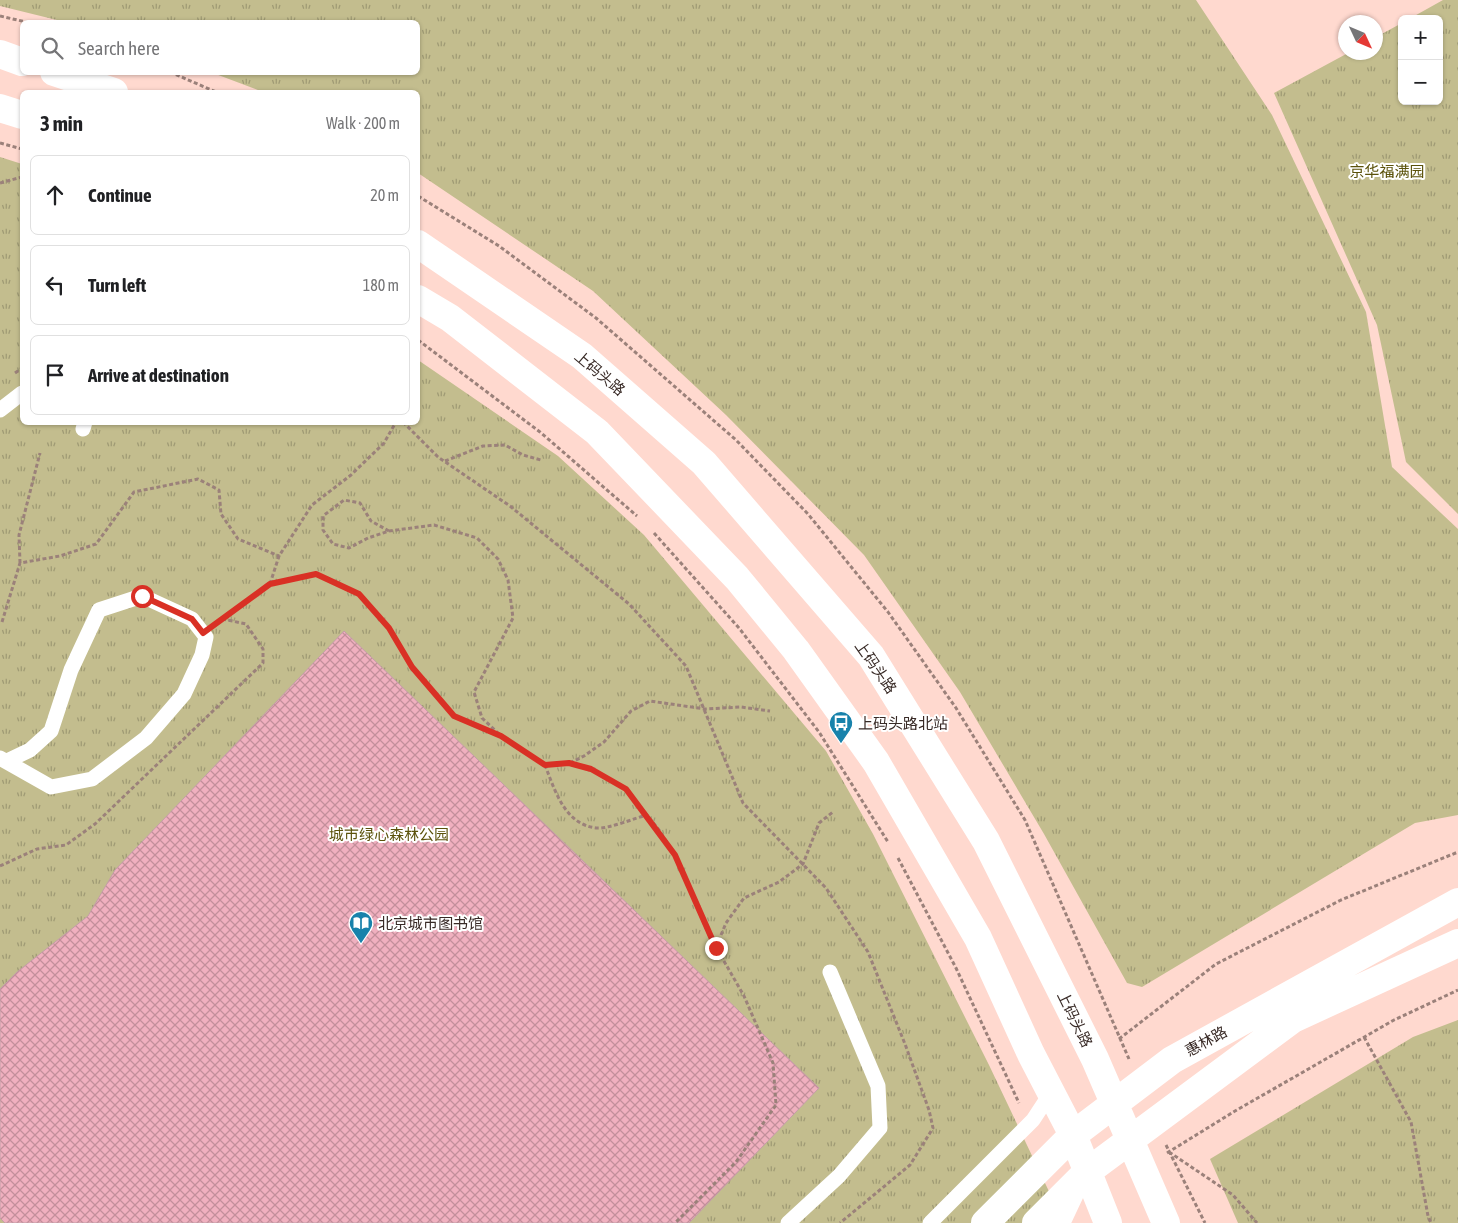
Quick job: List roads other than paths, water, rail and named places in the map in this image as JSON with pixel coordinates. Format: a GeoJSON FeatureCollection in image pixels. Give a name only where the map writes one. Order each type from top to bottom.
{"type":"FeatureCollection","features":[{"type":"Feature","properties":{"kind":"main road"},"geometry":{"type":"LineString","coordinates":[[0,54],[20,61]]}},
{"type":"Feature","properties":{"kind":"main road"},"geometry":{"type":"LineString","coordinates":[[63,75],[108,90]]}},
{"type":"Feature","properties":{"kind":"main road"},"geometry":{"type":"LineString","coordinates":[[0,108],[20,114]]}},
{"type":"Feature","properties":{"kind":"main road","name":"上码头路"},"geometry":{"type":"LineString","coordinates":[[420,245],[582,356],[704,463],[870,656],[986,841],[1095,1059],[1142,1172],[1166,1223]]}},
{"type":"Feature","properties":{"kind":"main road"},"geometry":{"type":"LineString","coordinates":[[420,300],[450,318],[597,432],[737,578],[796,650],[856,732],[922,838],[978,938],[1031,1054],[1074,1135],[1108,1223]]}},
{"type":"Feature","properties":{"kind":"main road","name":"惠林路"},"geometry":{"type":"LineString","coordinates":[[986,1223],[1074,1135],[1172,1060],[1458,902]]}},
{"type":"Feature","properties":{"kind":"main road","name":"惠林路"},"geometry":{"type":"LineString","coordinates":[[1036,1223],[1087,1172],[1293,1019],[1458,943]]}},
{"type":"Feature","properties":{"kind":"lane"},"geometry":{"type":"LineString","coordinates":[[0,410],[20,395]]}},
{"type":"Feature","properties":{"kind":"lane"},"geometry":{"type":"LineString","coordinates":[[142,596],[192,619],[206,637],[202,655],[184,694],[146,738],[92,779],[51,787],[3,760],[30,750],[51,731],[71,670],[99,610],[142,596]]}},
{"type":"Feature","properties":{"kind":"lane"},"geometry":{"type":"LineString","coordinates":[[788,1223],[839,1176],[880,1128],[878,1086],[830,972]]}},
{"type":"Feature","properties":{"kind":"lane"},"geometry":{"type":"LineString","coordinates":[[930,1223],[1028,1124],[1048,1085]]}},
{"type":"Feature","properties":{"kind":"lane"},"geometry":{"type":"LineString","coordinates":[[1064,1223],[1087,1172]]}},
{"type":"Feature","properties":{"kind":"place","name":"上码头路北站"},"geometry":{"type":"Point","coordinates":[841,744]}},
{"type":"Feature","properties":{"kind":"place","name":"北京城市图书馆"},"geometry":{"type":"Point","coordinates":[361,944]}},
{"type":"Feature","properties":{"kind":"park label","name":"京华福满园"},"geometry":{"type":"Point","coordinates":[1387,171]}},
{"type":"Feature","properties":{"kind":"park label","name":"城市绿心森林公园"},"geometry":{"type":"Point","coordinates":[389,834]}}]}
